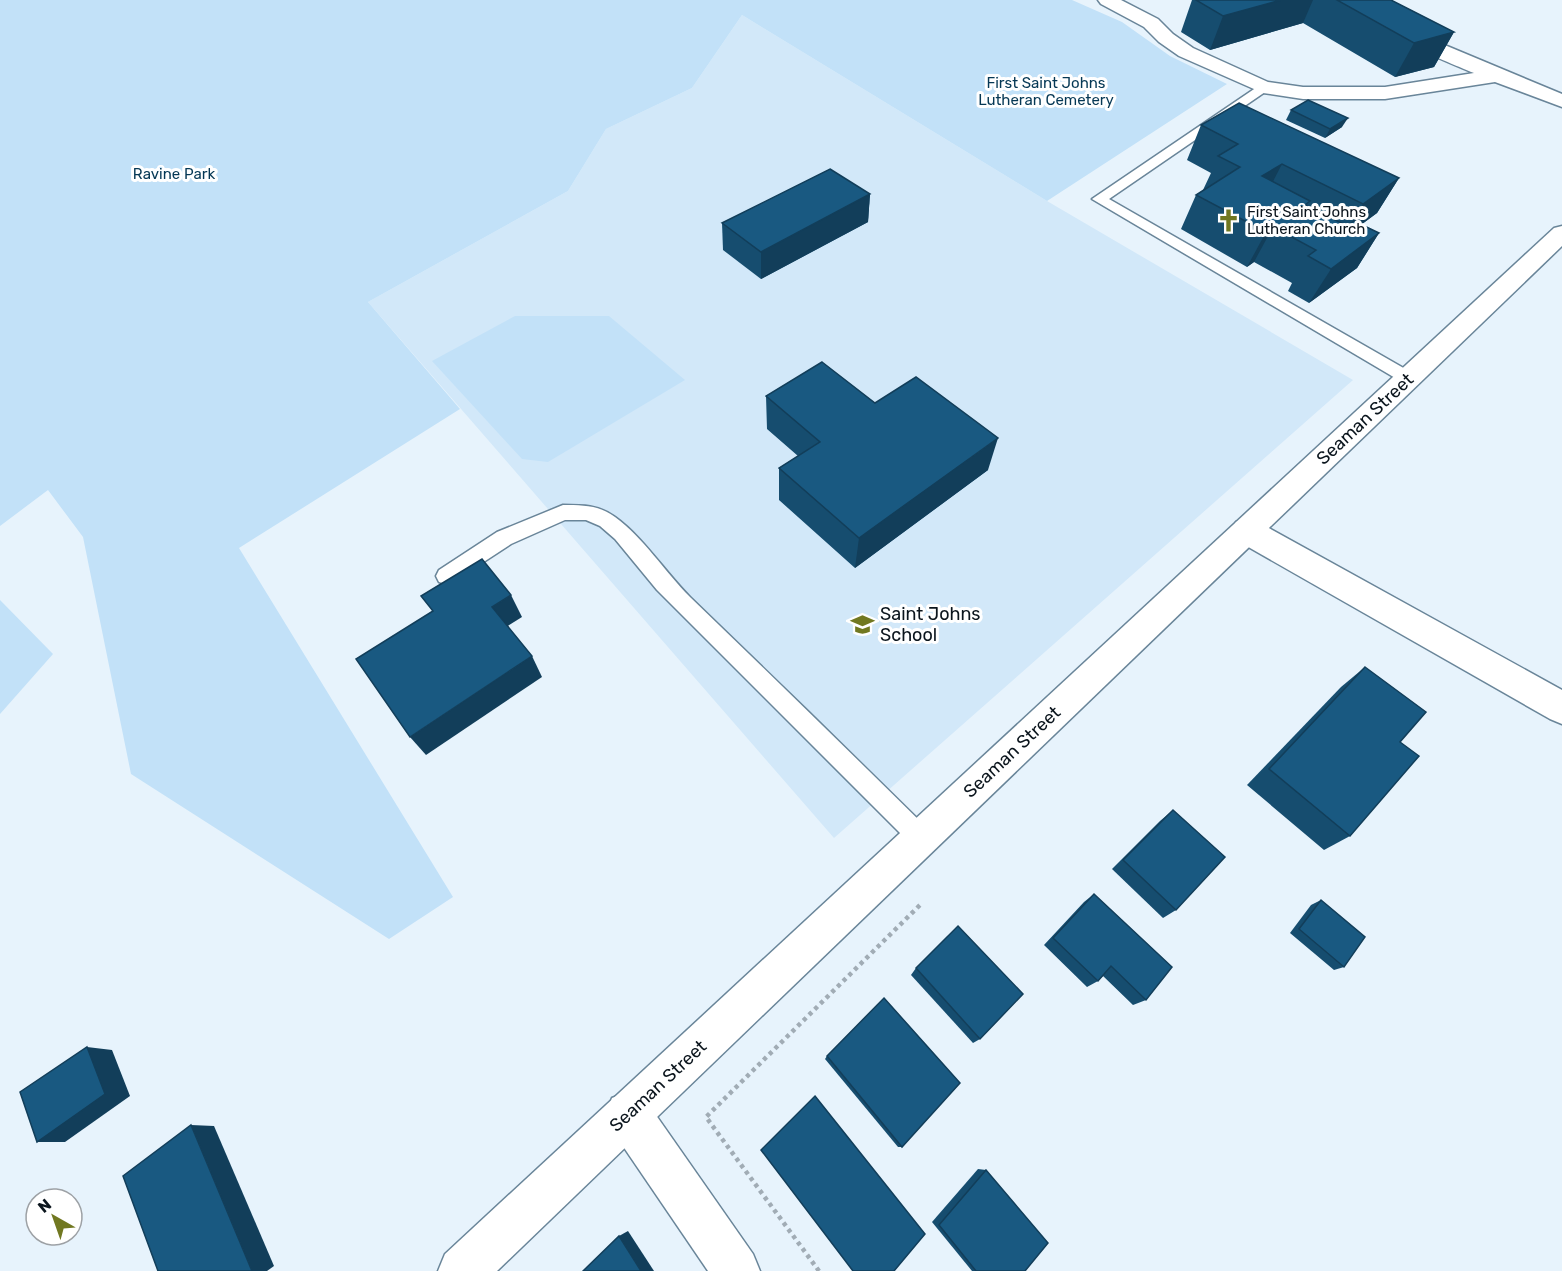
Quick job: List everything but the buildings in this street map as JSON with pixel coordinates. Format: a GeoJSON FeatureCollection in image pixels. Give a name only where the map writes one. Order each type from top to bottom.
{"type":"FeatureCollection","features":[{"type":"Feature","properties":{"kind":"street"},"geometry":{"type":"LineString","coordinates":[[1107,0],[1151,23],[1166,38],[1186,51],[1263,87],[1304,93],[1385,93],[1497,76]]}},
{"type":"Feature","properties":{"kind":"street"},"geometry":{"type":"LineString","coordinates":[[1357,0],[1362,7],[1442,52],[1562,102]]}},
{"type":"Feature","properties":{"kind":"street","name":"Seaman Street"},"geometry":{"type":"LineString","coordinates":[[462,1271],[1562,233]]}},
{"type":"Feature","properties":{"kind":"street"},"geometry":{"type":"LineString","coordinates":[[1247,531],[1562,708]]}},
{"type":"Feature","properties":{"kind":"street"},"geometry":{"type":"LineString","coordinates":[[628,1114],[736,1271]]}},
{"type":"Feature","properties":{"kind":"lane"},"geometry":{"type":"LineString","coordinates":[[1263,87],[1099,199],[1408,378]]}},
{"type":"Feature","properties":{"kind":"lane"},"geometry":{"type":"LineString","coordinates":[[446,576],[504,538],[563,513],[588,512],[608,521],[622,534],[664,584],[921,838]]}},
{"type":"Feature","properties":{"kind":"path"},"geometry":{"type":"LineString","coordinates":[[819,1271],[706,1117],[922,903]]}},
{"type":"Feature","properties":{"kind":"shaded area","name":"Saint Johns School"},"geometry":{"type":"Polygon","coordinates":[[[742,15],[1047,201],[1353,380],[834,838],[368,302],[568,191],[606,129],[692,88],[742,15]]]}},
{"type":"Feature","properties":{"kind":"green space"},"geometry":{"type":"Polygon","coordinates":[[[0,0],[1072,0],[1122,22],[1170,56],[1227,84],[1047,201],[742,15],[692,88],[606,129],[568,191],[368,302],[460,409],[239,548],[453,897],[389,939],[131,774],[83,537],[48,490],[0,526],[0,0]]]}},
{"type":"Feature","properties":{"kind":"green space"},"geometry":{"type":"Polygon","coordinates":[[[515,316],[609,316],[685,380],[548,462],[522,459],[432,361],[515,316]]]}},
{"type":"Feature","properties":{"kind":"green space"},"geometry":{"type":"Polygon","coordinates":[[[0,600],[53,654],[0,714],[0,600]]]}},
{"type":"Feature","properties":{"kind":"place","name":"First Saint Johns Lutheran Church"},"geometry":{"type":"Point","coordinates":[1229,221]}},
{"type":"Feature","properties":{"kind":"place","name":"Saint Johns School"},"geometry":{"type":"Point","coordinates":[862,624]}},
{"type":"Feature","properties":{"kind":"park label","name":"First Saint Johns Lutheran Cemetery"},"geometry":{"type":"Point","coordinates":[1046,92]}},
{"type":"Feature","properties":{"kind":"park label","name":"Ravine Park"},"geometry":{"type":"Point","coordinates":[174,174]}}]}
